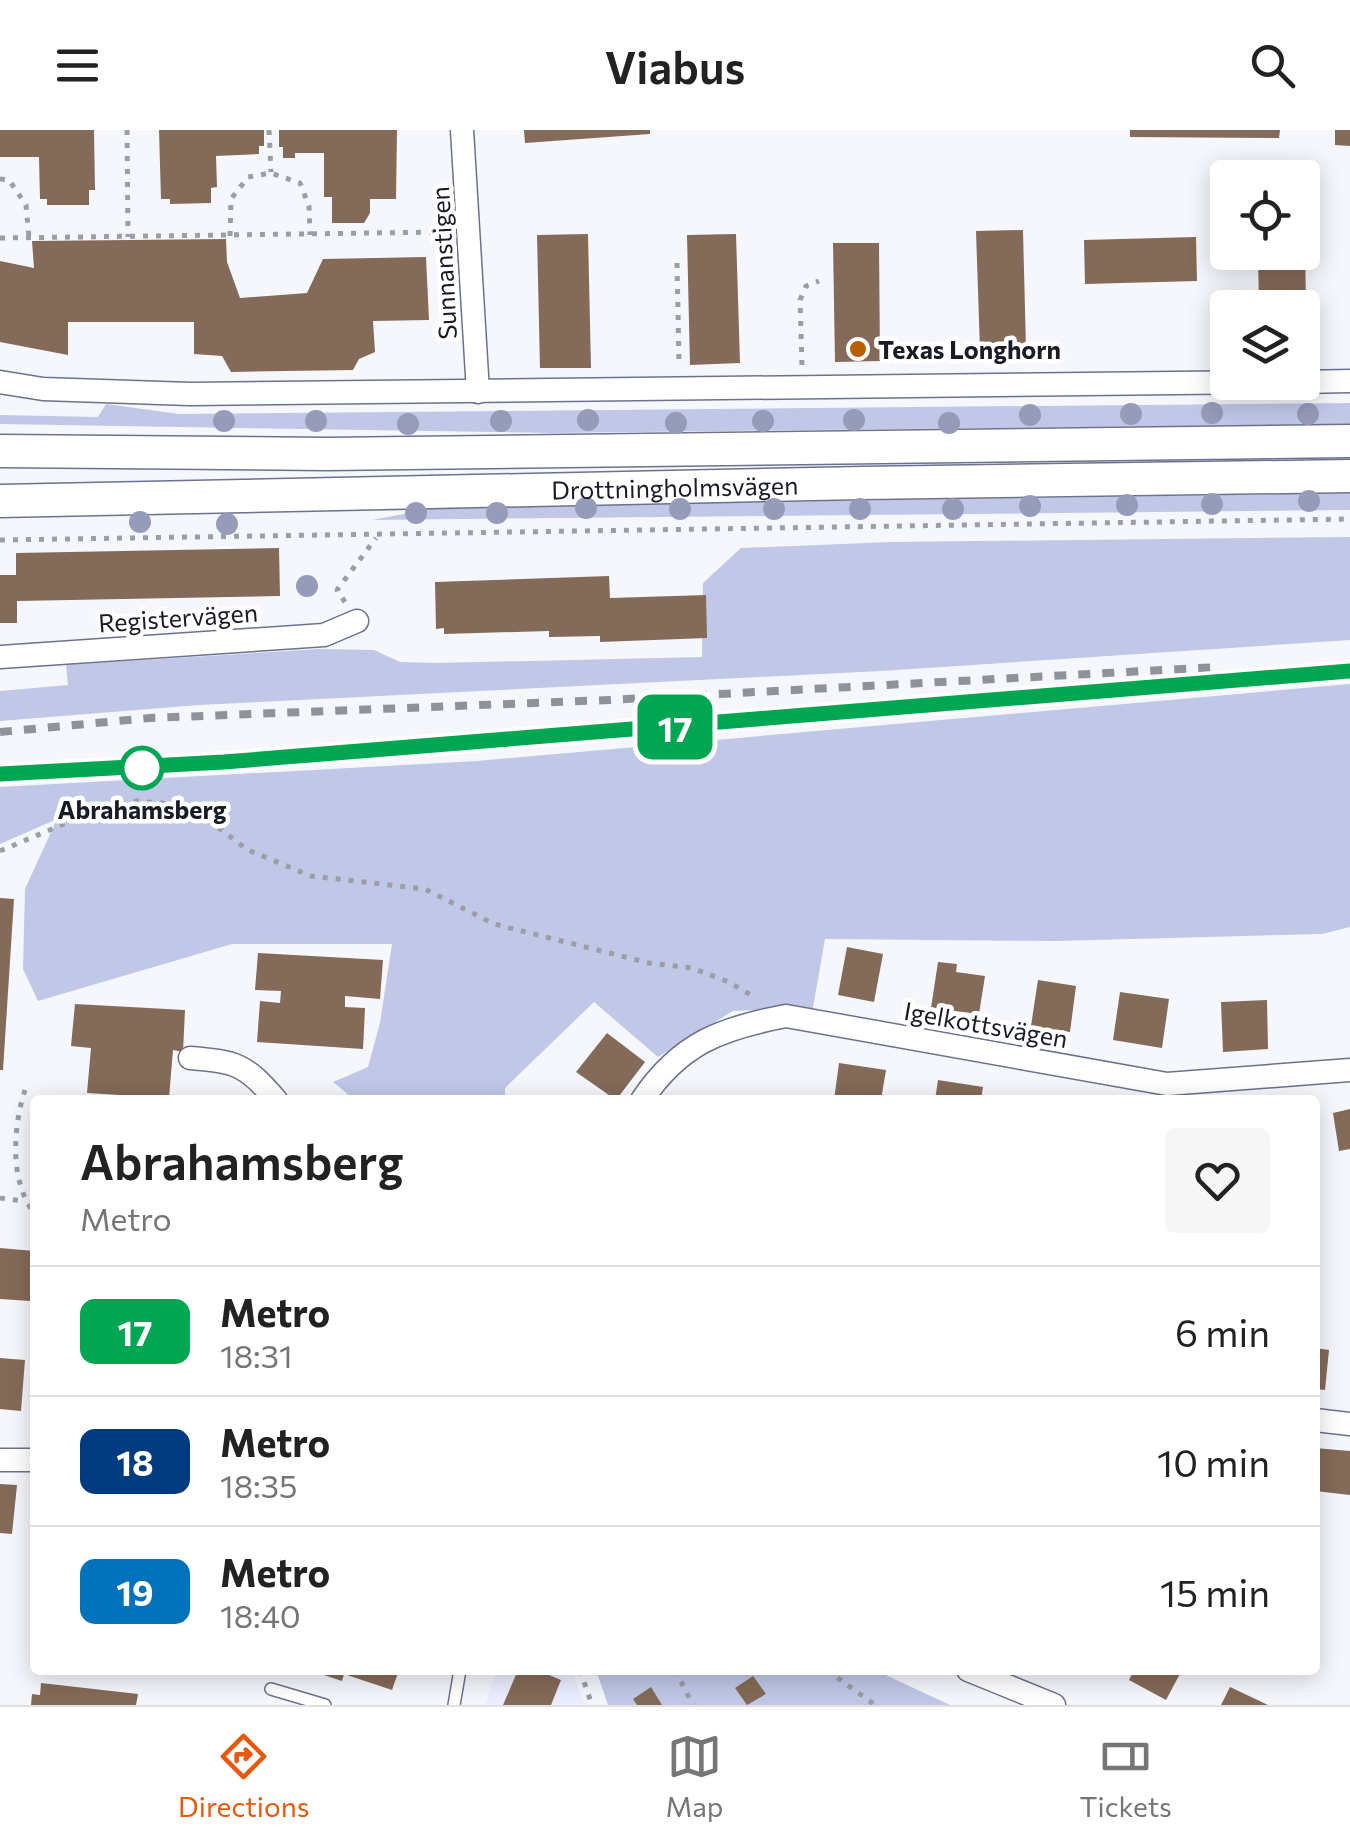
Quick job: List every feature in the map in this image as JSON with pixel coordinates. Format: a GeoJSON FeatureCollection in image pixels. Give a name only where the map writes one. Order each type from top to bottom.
{"type":"FeatureCollection","features":[{"type":"Feature","properties":{"kind":"main road","name":"Drottningholmsvägen"},"geometry":{"type":"LineString","coordinates":[[0,451],[327,454],[1350,441]]}},
{"type":"Feature","properties":{"kind":"main road","name":"Drottningholmsvägen"},"geometry":{"type":"LineString","coordinates":[[0,501],[863,482],[1350,476]]}},
{"type":"Feature","properties":{"kind":"street","name":"Sunnanstigen"},"geometry":{"type":"LineString","coordinates":[[462,130],[478,392]]}},
{"type":"Feature","properties":{"kind":"street"},"geometry":{"type":"LineString","coordinates":[[0,382],[43,389],[190,394],[1210,383]]}},
{"type":"Feature","properties":{"kind":"street"},"geometry":{"type":"LineString","coordinates":[[1320,382],[1350,382]]}},
{"type":"Feature","properties":{"kind":"street","name":"Registervägen"},"geometry":{"type":"LineString","coordinates":[[0,657],[324,635],[357,621]]}},
{"type":"Feature","properties":{"kind":"street","name":"Igelkottsvägen"},"geometry":{"type":"LineString","coordinates":[[645,1095],[656,1078],[691,1048],[736,1025],[786,1016],[1167,1084],[1350,1070]]}},
{"type":"Feature","properties":{"kind":"street"},"geometry":{"type":"LineString","coordinates":[[190,1058],[231,1062],[254,1074],[272,1095]]}},
{"type":"Feature","properties":{"kind":"street"},"geometry":{"type":"LineString","coordinates":[[1320,1421],[1350,1424]]}},
{"type":"Feature","properties":{"kind":"street"},"geometry":{"type":"LineString","coordinates":[[0,1460],[30,1460]]}},
{"type":"Feature","properties":{"kind":"street"},"geometry":{"type":"LineString","coordinates":[[980,1675],[1054,1705]]}},
{"type":"Feature","properties":{"kind":"lane"},"geometry":{"type":"LineString","coordinates":[[454,1705],[459,1675]]}},
{"type":"Feature","properties":{"kind":"lane"},"geometry":{"type":"LineString","coordinates":[[271,1689],[325,1705]]}},
{"type":"Feature","properties":{"kind":"path"},"geometry":{"type":"LineString","coordinates":[[127,130],[128,237]]}},
{"type":"Feature","properties":{"kind":"path"},"geometry":{"type":"LineString","coordinates":[[269,130],[270,173]]}},
{"type":"Feature","properties":{"kind":"path"},"geometry":{"type":"LineString","coordinates":[[230,236],[231,199],[248,178],[270,173],[300,183],[308,206],[310,235]]}},
{"type":"Feature","properties":{"kind":"path"},"geometry":{"type":"LineString","coordinates":[[0,179],[9,180],[26,205],[29,238]]}},
{"type":"Feature","properties":{"kind":"path"},"geometry":{"type":"LineString","coordinates":[[0,238],[468,231]]}},
{"type":"Feature","properties":{"kind":"path"},"geometry":{"type":"LineString","coordinates":[[677,263],[680,390]]}},
{"type":"Feature","properties":{"kind":"path"},"geometry":{"type":"LineString","coordinates":[[804,388],[800,300],[806,286],[819,281]]}},
{"type":"Feature","properties":{"kind":"path","name":"Drottningholmsvägen"},"geometry":{"type":"LineString","coordinates":[[0,540],[1350,519]]}},
{"type":"Feature","properties":{"kind":"path"},"geometry":{"type":"LineString","coordinates":[[357,621],[337,590],[377,536]]}},
{"type":"Feature","properties":{"kind":"path"},"geometry":{"type":"LineString","coordinates":[[0,851],[84,814],[137,801],[170,804],[197,812],[248,850],[310,876],[425,889],[494,924],[648,963],[692,968],[730,982],[786,1016]]}},
{"type":"Feature","properties":{"kind":"path"},"geometry":{"type":"LineString","coordinates":[[25,1090],[16,1118],[16,1144],[24,1200],[30,1208]]}},
{"type":"Feature","properties":{"kind":"path"},"geometry":{"type":"LineString","coordinates":[[0,1198],[24,1200]]}},
{"type":"Feature","properties":{"kind":"path"},"geometry":{"type":"LineString","coordinates":[[582,1675],[592,1705]]}},
{"type":"Feature","properties":{"kind":"path"},"geometry":{"type":"LineString","coordinates":[[678,1675],[693,1705]]}},
{"type":"Feature","properties":{"kind":"path"},"geometry":{"type":"LineString","coordinates":[[834,1675],[875,1705]]}},
{"type":"Feature","properties":{"kind":"shaded area"},"geometry":{"type":"Polygon","coordinates":[[[1350,403],[1350,424],[551,433],[0,424],[0,415],[98,417],[106,404],[179,414],[1350,403]]]}},
{"type":"Feature","properties":{"kind":"shaded area"},"geometry":{"type":"Polygon","coordinates":[[[1350,493],[1350,510],[372,520],[441,507],[1350,493]]]}},
{"type":"Feature","properties":{"kind":"shaded area"},"geometry":{"type":"Polygon","coordinates":[[[1350,537],[1350,640],[881,671],[199,705],[0,721],[0,691],[68,685],[66,665],[319,649],[374,650],[400,662],[436,663],[702,657],[703,583],[741,548],[891,542],[1350,537]]]}},
{"type":"Feature","properties":{"kind":"shaded area"},"geometry":{"type":"Polygon","coordinates":[[[1350,684],[1350,927],[1322,934],[1057,941],[825,939],[813,1008],[733,1011],[658,1057],[594,1002],[505,1088],[505,1095],[349,1095],[333,1082],[368,1067],[380,1023],[392,944],[232,944],[38,1001],[23,969],[25,889],[57,819],[0,844],[0,787],[477,761],[1350,684]]]}},
{"type":"Feature","properties":{"kind":"shaded area"},"geometry":{"type":"Polygon","coordinates":[[[494,1675],[574,1675],[585,1705],[485,1705],[494,1675]]]}},
{"type":"Feature","properties":{"kind":"shaded area"},"geometry":{"type":"Polygon","coordinates":[[[598,1675],[886,1675],[950,1705],[608,1705],[598,1675]]]}},
{"type":"Feature","properties":{"kind":"building"},"geometry":{"type":"Polygon","coordinates":[[[0,130],[94,130],[95,190],[89,190],[89,205],[47,205],[47,199],[40,199],[39,157],[0,157],[0,130]]]}},
{"type":"Feature","properties":{"kind":"building"},"geometry":{"type":"Polygon","coordinates":[[[159,130],[264,130],[264,146],[259,146],[259,154],[216,156],[217,187],[211,188],[211,203],[170,204],[170,199],[161,199],[159,130]]]}},
{"type":"Feature","properties":{"kind":"building"},"geometry":{"type":"Polygon","coordinates":[[[279,130],[397,130],[396,199],[370,199],[370,213],[364,223],[332,223],[332,197],[324,197],[324,153],[295,153],[295,158],[283,158],[279,130]]]}},
{"type":"Feature","properties":{"kind":"building"},"geometry":{"type":"Polygon","coordinates":[[[524,130],[650,130],[650,134],[525,143],[524,130]]]}},
{"type":"Feature","properties":{"kind":"building"},"geometry":{"type":"Polygon","coordinates":[[[1130,130],[1280,130],[1279,138],[1130,137],[1130,130]]]}},
{"type":"Feature","properties":{"kind":"building"},"geometry":{"type":"Polygon","coordinates":[[[1335,130],[1350,130],[1350,146],[1335,145],[1335,130]]]}},
{"type":"Feature","properties":{"kind":"building"},"geometry":{"type":"Polygon","coordinates":[[[1023,230],[1026,349],[980,350],[976,231],[1023,230]]]}},
{"type":"Feature","properties":{"kind":"building"},"geometry":{"type":"Polygon","coordinates":[[[588,234],[591,368],[540,368],[537,235],[588,234]]]}},
{"type":"Feature","properties":{"kind":"building"},"geometry":{"type":"Polygon","coordinates":[[[736,234],[740,363],[690,365],[687,235],[736,234]]]}},
{"type":"Feature","properties":{"kind":"building"},"geometry":{"type":"Polygon","coordinates":[[[1196,237],[1197,281],[1085,284],[1084,240],[1196,237]]]}},
{"type":"Feature","properties":{"kind":"building"},"geometry":{"type":"Polygon","coordinates":[[[226,239],[227,262],[240,298],[307,293],[323,259],[426,257],[429,320],[373,321],[375,352],[359,359],[353,370],[231,372],[222,356],[194,354],[194,322],[68,322],[68,355],[0,342],[0,261],[34,268],[32,241],[226,239]]]}},
{"type":"Feature","properties":{"kind":"building"},"geometry":{"type":"Polygon","coordinates":[[[833,243],[879,243],[880,361],[835,362],[833,243]]]}},
{"type":"Feature","properties":{"kind":"building"},"geometry":{"type":"Polygon","coordinates":[[[1258,270],[1305,270],[1306,290],[1259,290],[1258,270]]]}},
{"type":"Feature","properties":{"kind":"building"},"geometry":{"type":"Polygon","coordinates":[[[279,548],[280,596],[17,601],[17,623],[0,623],[0,575],[16,575],[16,553],[279,548]]]}},
{"type":"Feature","properties":{"kind":"building"},"geometry":{"type":"Polygon","coordinates":[[[609,576],[610,598],[706,595],[707,638],[600,642],[600,636],[549,637],[549,631],[444,634],[444,628],[436,629],[435,582],[609,576]]]}},
{"type":"Feature","properties":{"kind":"building"},"geometry":{"type":"Polygon","coordinates":[[[0,898],[14,899],[3,1070],[0,1070],[0,898]]]}},
{"type":"Feature","properties":{"kind":"building"},"geometry":{"type":"Polygon","coordinates":[[[847,947],[883,954],[874,1002],[838,995],[847,947]]]}},
{"type":"Feature","properties":{"kind":"building"},"geometry":{"type":"Polygon","coordinates":[[[258,953],[383,960],[380,999],[345,996],[345,1007],[365,1008],[363,1049],[257,1042],[260,1001],[280,1003],[281,991],[255,990],[258,953]]]}},
{"type":"Feature","properties":{"kind":"building"},"geometry":{"type":"Polygon","coordinates":[[[938,962],[957,964],[956,972],[985,976],[979,1014],[931,1008],[938,962]]]}},
{"type":"Feature","properties":{"kind":"building"},"geometry":{"type":"Polygon","coordinates":[[[1038,980],[1076,986],[1070,1032],[1031,1026],[1038,980]]]}},
{"type":"Feature","properties":{"kind":"building"},"geometry":{"type":"Polygon","coordinates":[[[1120,992],[1169,999],[1162,1048],[1113,1040],[1120,992]]]}},
{"type":"Feature","properties":{"kind":"building"},"geometry":{"type":"Polygon","coordinates":[[[1267,1000],[1268,1049],[1223,1052],[1221,1002],[1267,1000]]]}},
{"type":"Feature","properties":{"kind":"building"},"geometry":{"type":"Polygon","coordinates":[[[75,1004],[185,1010],[183,1052],[173,1050],[169,1095],[87,1093],[91,1048],[71,1046],[75,1004]]]}},
{"type":"Feature","properties":{"kind":"building"},"geometry":{"type":"Polygon","coordinates":[[[607,1033],[645,1062],[620,1095],[609,1095],[576,1072],[607,1033]]]}},
{"type":"Feature","properties":{"kind":"building"},"geometry":{"type":"Polygon","coordinates":[[[839,1063],[886,1070],[882,1095],[835,1095],[839,1063]]]}},
{"type":"Feature","properties":{"kind":"building"},"geometry":{"type":"Polygon","coordinates":[[[938,1080],[983,1087],[982,1095],[936,1095],[938,1080]]]}},
{"type":"Feature","properties":{"kind":"building"},"geometry":{"type":"Polygon","coordinates":[[[1350,1109],[1350,1149],[1339,1151],[1333,1113],[1350,1109]]]}},
{"type":"Feature","properties":{"kind":"building"},"geometry":{"type":"Polygon","coordinates":[[[0,1248],[30,1251],[30,1301],[0,1299],[0,1248]]]}},
{"type":"Feature","properties":{"kind":"building"},"geometry":{"type":"Polygon","coordinates":[[[1320,1349],[1329,1350],[1325,1390],[1320,1390],[1320,1349]]]}},
{"type":"Feature","properties":{"kind":"building"},"geometry":{"type":"Polygon","coordinates":[[[0,1358],[25,1360],[21,1411],[0,1409],[0,1358]]]}},
{"type":"Feature","properties":{"kind":"building"},"geometry":{"type":"Polygon","coordinates":[[[1320,1448],[1350,1451],[1350,1495],[1320,1492],[1320,1448]]]}},
{"type":"Feature","properties":{"kind":"building"},"geometry":{"type":"Polygon","coordinates":[[[0,1484],[17,1485],[12,1534],[0,1533],[0,1484]]]}},
{"type":"Feature","properties":{"kind":"building"},"geometry":{"type":"Polygon","coordinates":[[[347,1675],[397,1675],[392,1690],[347,1675]]]}},
{"type":"Feature","properties":{"kind":"building"},"geometry":{"type":"Polygon","coordinates":[[[516,1675],[549,1675],[561,1680],[551,1705],[503,1705],[516,1675]]]}},
{"type":"Feature","properties":{"kind":"building"},"geometry":{"type":"Polygon","coordinates":[[[1132,1675],[1179,1675],[1166,1700],[1129,1680],[1132,1675]]]}},
{"type":"Feature","properties":{"kind":"building"},"geometry":{"type":"Polygon","coordinates":[[[753,1676],[766,1694],[747,1705],[735,1688],[753,1676]]]}},
{"type":"Feature","properties":{"kind":"building"},"geometry":{"type":"Polygon","coordinates":[[[41,1683],[138,1694],[136,1705],[31,1705],[32,1694],[40,1695],[41,1683]]]}},
{"type":"Feature","properties":{"kind":"building"},"geometry":{"type":"Polygon","coordinates":[[[651,1687],[662,1705],[637,1705],[633,1699],[651,1687]]]}},
{"type":"Feature","properties":{"kind":"building"},"geometry":{"type":"Polygon","coordinates":[[[1230,1687],[1268,1705],[1221,1705],[1230,1687]]]}},
{"type":"Feature","properties":{"kind":"railway"},"geometry":{"type":"LineString","coordinates":[[0,732],[150,718],[609,700],[1218,667]]}},
{"type":"Feature","properties":{"kind":"railway"},"geometry":{"type":"LineString","coordinates":[[0,774],[147,768],[1350,671]]}},
{"type":"Feature","properties":{"kind":"metro line","name":"17"},"geometry":{"type":"LineString","coordinates":[[0,774],[148,768],[610,733],[1350,671]]}},
{"type":"Feature","properties":{"kind":"place","name":"Texas Longhorn"},"geometry":{"type":"Point","coordinates":[858,349]}},
{"type":"Feature","properties":{"kind":"place","name":"Abrahamsberg"},"geometry":{"type":"Point","coordinates":[142,768]}}]}
